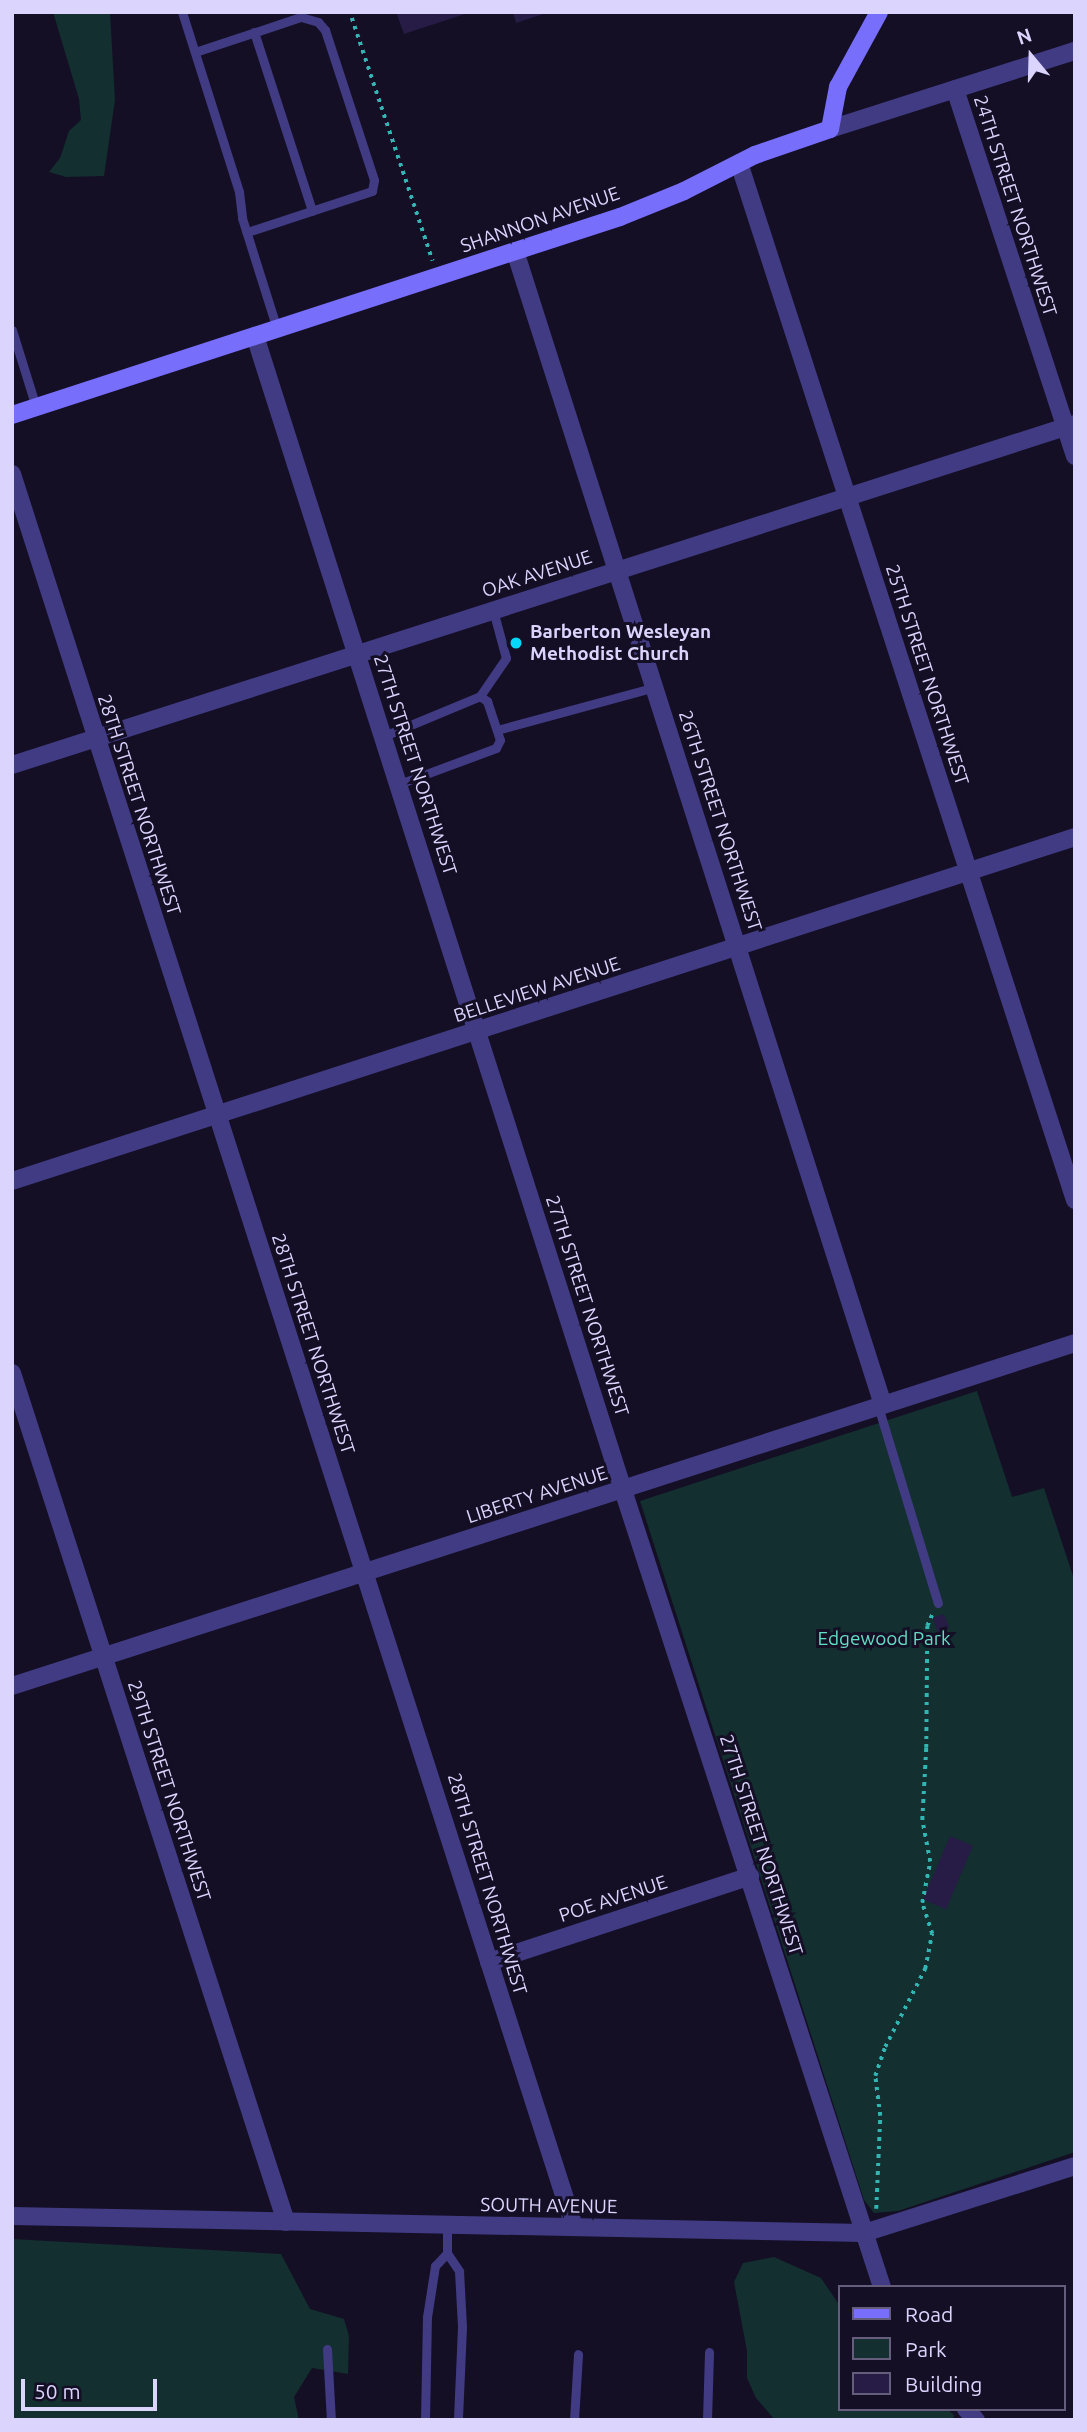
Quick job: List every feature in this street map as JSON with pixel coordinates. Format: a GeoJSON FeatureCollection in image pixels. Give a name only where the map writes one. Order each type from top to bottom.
{"type":"FeatureCollection","features":[{"type":"Feature","properties":{"kind":"street"},"geometry":{"type":"LineString","coordinates":[[830,129],[838,87],[878,12]]}},
{"type":"Feature","properties":{"kind":"street","name":"SHANNON AVENUE"},"geometry":{"type":"LineString","coordinates":[[12,415],[620,217],[684,191],[739,163],[830,129],[1075,51]]}},
{"type":"Feature","properties":{"kind":"street","name":"24TH STREET NORTHWEST"},"geometry":{"type":"LineString","coordinates":[[955,89],[1070,425],[1075,456]]}},
{"type":"Feature","properties":{"kind":"street","name":"25TH STREET NORTHWEST"},"geometry":{"type":"LineString","coordinates":[[739,163],[1075,1200]]}},
{"type":"Feature","properties":{"kind":"street","name":"26TH STREET NORTHWEST"},"geometry":{"type":"LineString","coordinates":[[514,251],[738,948],[880,1406]]}},
{"type":"Feature","properties":{"kind":"street","name":"27TH STREET NORTHWEST"},"geometry":{"type":"LineString","coordinates":[[255,336],[623,1490],[880,2285]]}},
{"type":"Feature","properties":{"kind":"street","name":"OAK AVENUE"},"geometry":{"type":"LineString","coordinates":[[12,765],[1070,425]]}},
{"type":"Feature","properties":{"kind":"street","name":"28TH STREET NORTHWEST"},"geometry":{"type":"LineString","coordinates":[[12,474],[574,2227]]}},
{"type":"Feature","properties":{"kind":"street","name":"BELLEVIEW AVENUE"},"geometry":{"type":"LineString","coordinates":[[12,1181],[1075,837]]}},
{"type":"Feature","properties":{"kind":"street","name":"LIBERTY AVENUE"},"geometry":{"type":"LineString","coordinates":[[12,1686],[1075,1343]]}},
{"type":"Feature","properties":{"kind":"street","name":"29TH STREET NORTHWEST"},"geometry":{"type":"LineString","coordinates":[[12,1373],[286,2222]]}},
{"type":"Feature","properties":{"kind":"street","name":"POE AVENUE"},"geometry":{"type":"LineString","coordinates":[[489,1962],[750,1876]]}},
{"type":"Feature","properties":{"kind":"street","name":"SOUTH AVENUE"},"geometry":{"type":"LineString","coordinates":[[12,2216],[864,2233],[1075,2166]]}},
{"type":"Feature","properties":{"kind":"lane"},"geometry":{"type":"LineString","coordinates":[[182,12],[239,192],[247,232],[276,329]]}},
{"type":"Feature","properties":{"kind":"lane"},"geometry":{"type":"LineString","coordinates":[[195,52],[301,17],[318,22],[325,30],[374,180],[372,191],[247,232]]}},
{"type":"Feature","properties":{"kind":"lane"},"geometry":{"type":"LineString","coordinates":[[254,32],[312,211]]}},
{"type":"Feature","properties":{"kind":"lane"},"geometry":{"type":"LineString","coordinates":[[12,330],[36,407]]}},
{"type":"Feature","properties":{"kind":"lane"},"geometry":{"type":"LineString","coordinates":[[384,736],[480,696],[506,658],[493,610]]}},
{"type":"Feature","properties":{"kind":"lane"},"geometry":{"type":"LineString","coordinates":[[497,730],[655,687]]}},
{"type":"Feature","properties":{"kind":"lane"},"geometry":{"type":"LineString","coordinates":[[399,784],[496,748],[500,740],[497,730],[487,701],[480,696]]}},
{"type":"Feature","properties":{"kind":"lane"},"geometry":{"type":"LineString","coordinates":[[880,1406],[938,1603]]}},
{"type":"Feature","properties":{"kind":"lane"},"geometry":{"type":"LineString","coordinates":[[447,2224],[447,2253],[459,2271],[462,2327],[458,2420]]}},
{"type":"Feature","properties":{"kind":"lane"},"geometry":{"type":"LineString","coordinates":[[425,2420],[427,2317],[435,2266],[447,2253]]}},
{"type":"Feature","properties":{"kind":"lane"},"geometry":{"type":"LineString","coordinates":[[327,2349],[331,2420]]}},
{"type":"Feature","properties":{"kind":"lane"},"geometry":{"type":"LineString","coordinates":[[707,2420],[709,2352]]}},
{"type":"Feature","properties":{"kind":"lane"},"geometry":{"type":"LineString","coordinates":[[574,2420],[578,2354]]}},
{"type":"Feature","properties":{"kind":"path"},"geometry":{"type":"LineString","coordinates":[[352,18],[432,258]]}},
{"type":"Feature","properties":{"kind":"path"},"geometry":{"type":"LineString","coordinates":[[864,2233],[876,2212],[880,2116],[875,2076],[930,1952],[932,1934],[922,1903],[930,1862],[922,1820],[926,1748],[927,1626],[938,1603]]}},
{"type":"Feature","properties":{"kind":"green space"},"geometry":{"type":"Polygon","coordinates":[[[53,12],[110,12],[115,100],[104,176],[66,177],[49,172],[60,158],[69,131],[81,120],[79,99],[53,12]]]}},
{"type":"Feature","properties":{"kind":"green space","name":"Edgewood Park"},"geometry":{"type":"Polygon","coordinates":[[[977,1391],[1012,1497],[1044,1488],[1075,1582],[1075,2152],[898,2211],[874,2213],[864,2200],[640,1501],[977,1391]]]}},
{"type":"Feature","properties":{"kind":"green space"},"geometry":{"type":"Polygon","coordinates":[[[12,2239],[281,2254],[310,2309],[344,2319],[349,2336],[348,2374],[312,2368],[294,2397],[299,2420],[12,2420],[12,2239]]]}},
{"type":"Feature","properties":{"kind":"green space"},"geometry":{"type":"Polygon","coordinates":[[[774,2257],[821,2278],[838,2303],[838,2411],[949,2411],[954,2415],[953,2420],[775,2420],[756,2398],[747,2378],[747,2351],[734,2282],[743,2263],[774,2257]]]}},
{"type":"Feature","properties":{"kind":"building"},"geometry":{"type":"Polygon","coordinates":[[[396,12],[468,12],[468,13],[404,34],[396,12]]]}},
{"type":"Feature","properties":{"kind":"building"},"geometry":{"type":"Polygon","coordinates":[[[513,12],[546,12],[546,13],[516,23],[513,12]]]}},
{"type":"Feature","properties":{"kind":"building"},"geometry":{"type":"Polygon","coordinates":[[[944,1614],[949,1628],[938,1632],[933,1618],[944,1614]]]}},
{"type":"Feature","properties":{"kind":"building"},"geometry":{"type":"Polygon","coordinates":[[[950,1836],[973,1846],[946,1909],[923,1900],[950,1836]]]}},
{"type":"Feature","properties":{"kind":"place","name":"Barberton Wesleyan Methodist Church"},"geometry":{"type":"Point","coordinates":[516,643]}}]}
